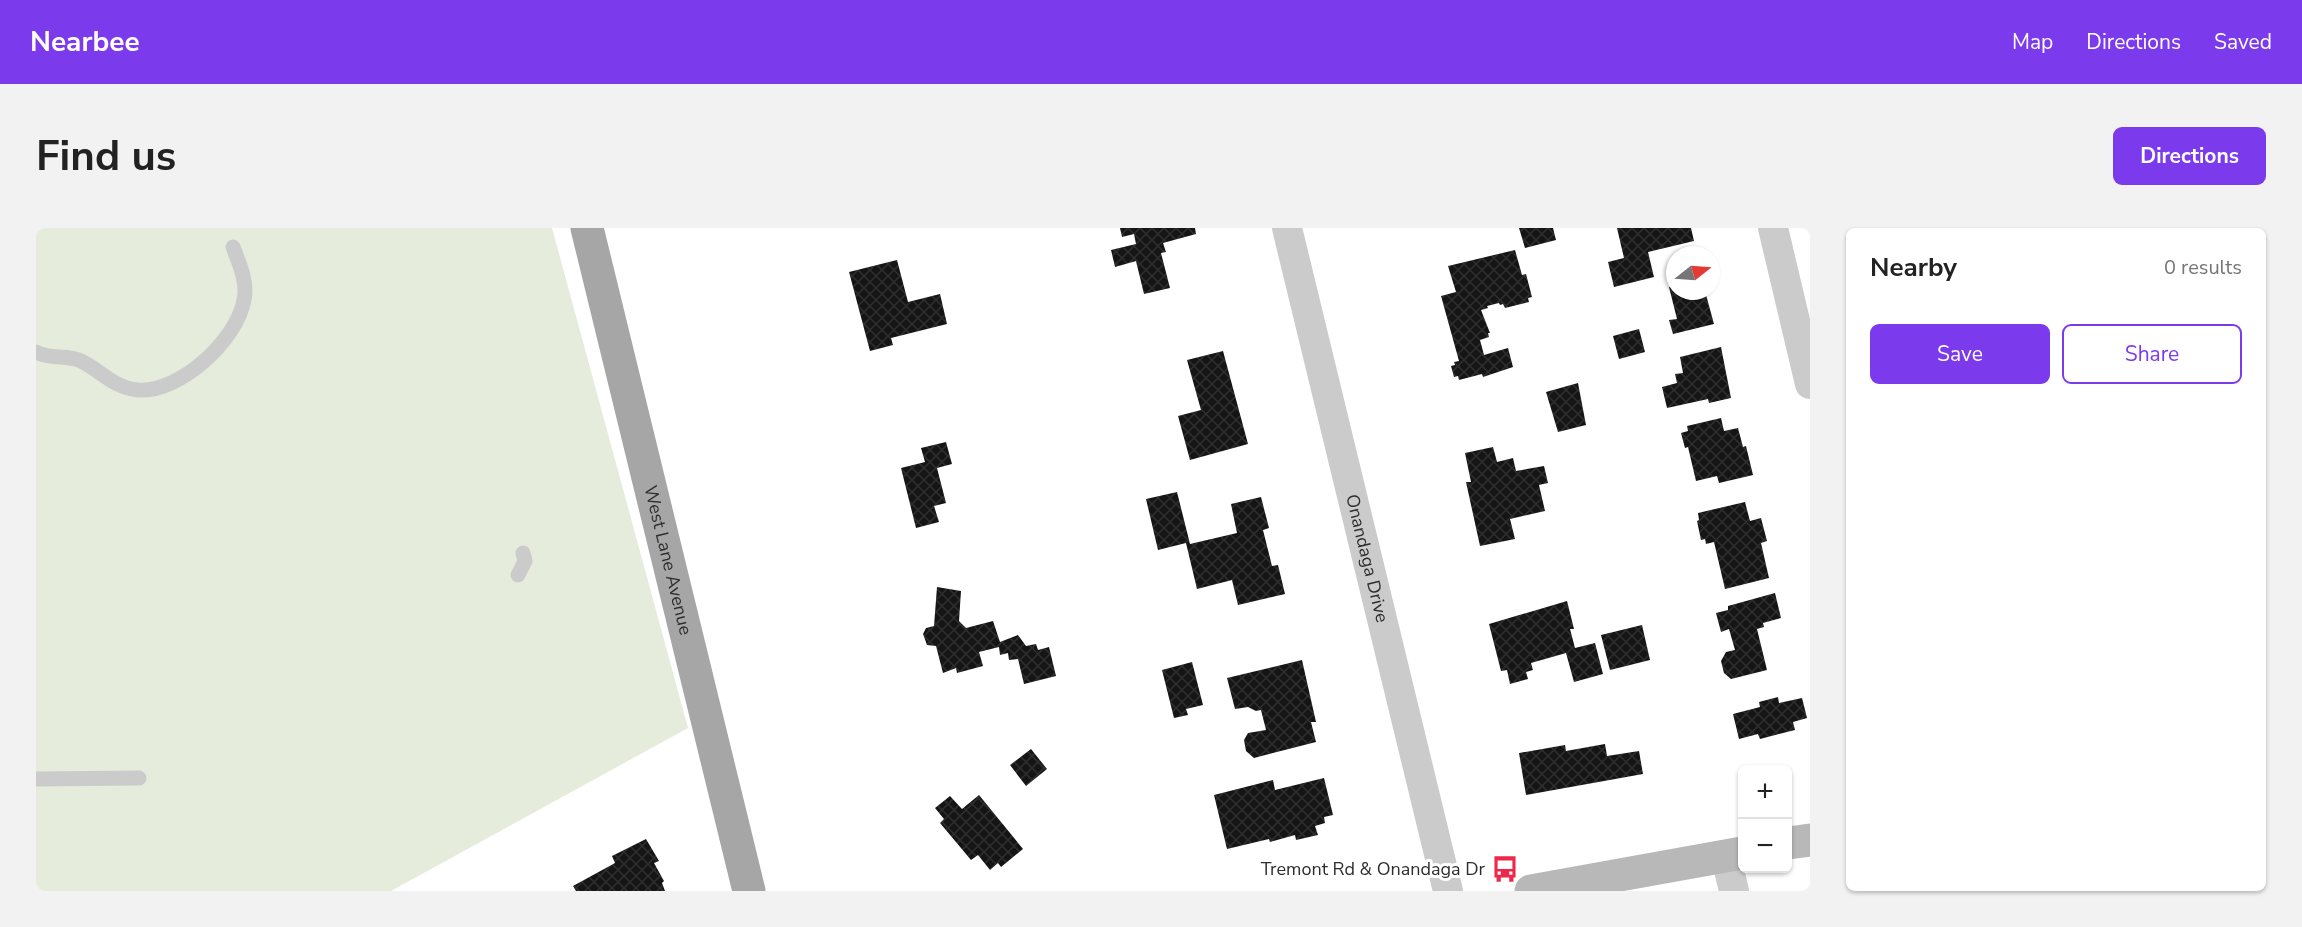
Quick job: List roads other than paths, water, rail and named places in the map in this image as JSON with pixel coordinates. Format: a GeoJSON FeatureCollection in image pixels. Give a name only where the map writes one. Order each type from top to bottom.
{"type":"FeatureCollection","features":[{"type":"Feature","properties":{"kind":"main road","name":"West Lane Avenue"},"geometry":{"type":"LineString","coordinates":[[587,228],[749,891]]}},
{"type":"Feature","properties":{"kind":"main road"},"geometry":{"type":"LineString","coordinates":[[1531,891],[1734,855]]}},
{"type":"Feature","properties":{"kind":"street","name":"Onandaga Drive"},"geometry":{"type":"LineString","coordinates":[[1287,228],[1448,891]]}},
{"type":"Feature","properties":{"kind":"street"},"geometry":{"type":"LineString","coordinates":[[1773,228],[1810,384]]}},
{"type":"Feature","properties":{"kind":"street"},"geometry":{"type":"LineString","coordinates":[[1734,855],[1734,891]]}},
{"type":"Feature","properties":{"kind":"lane"},"geometry":{"type":"LineString","coordinates":[[36,352],[54,358],[67,357],[80,360],[112,382],[138,390],[163,385],[190,371],[217,351],[232,331],[244,300],[244,278],[233,247]]}},
{"type":"Feature","properties":{"kind":"lane"},"geometry":{"type":"LineString","coordinates":[[518,575],[525,561],[523,552]]}},
{"type":"Feature","properties":{"kind":"lane"},"geometry":{"type":"LineString","coordinates":[[36,779],[140,778]]}},
{"type":"Feature","properties":{"kind":"place","name":"Tremont Rd & Onandaga Dr"},"geometry":{"type":"Point","coordinates":[1505,869]}}]}
